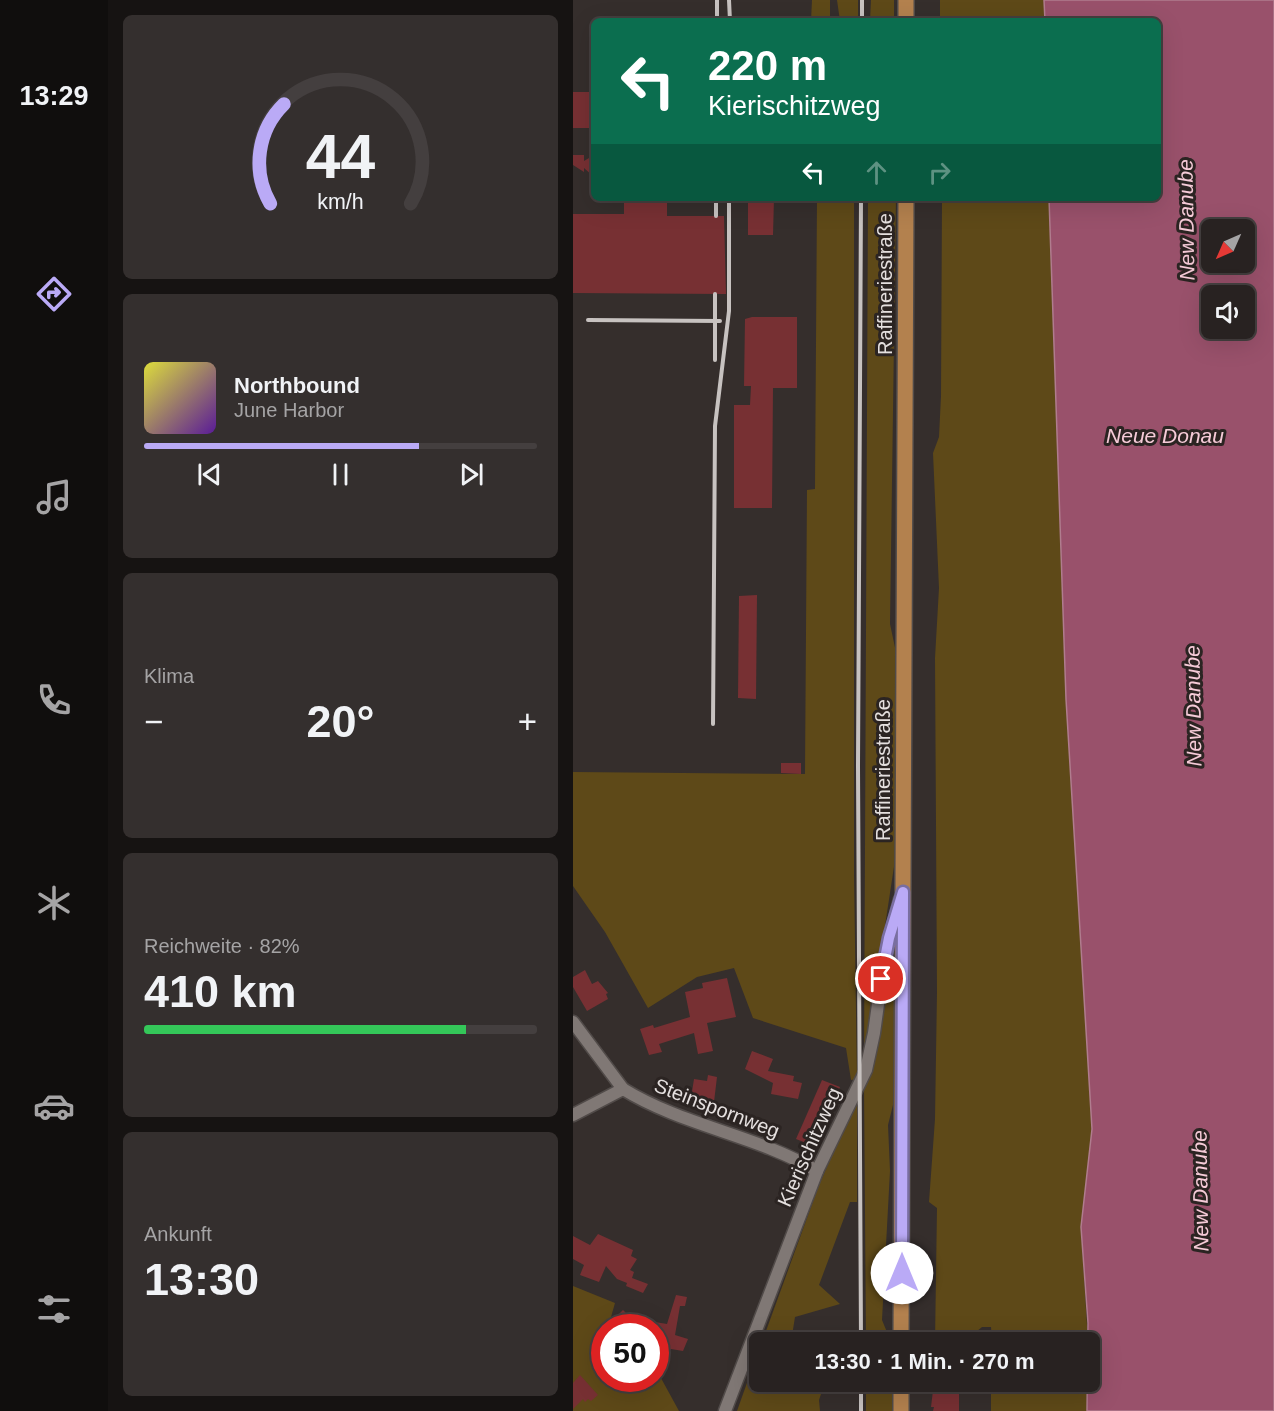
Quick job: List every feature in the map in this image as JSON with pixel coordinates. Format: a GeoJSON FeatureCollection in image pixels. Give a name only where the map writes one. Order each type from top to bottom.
{"type":"FeatureCollection","features":[{"type":"Feature","properties":{"kind":"main road"},"geometry":{"type":"LineString","coordinates":[[906,0],[906,18]]}},
{"type":"Feature","properties":{"kind":"main road","name":"Raffineriestraße"},"geometry":{"type":"LineString","coordinates":[[901,1332],[906,201]]}},
{"type":"Feature","properties":{"kind":"main road"},"geometry":{"type":"LineString","coordinates":[[901,1392],[901,1411]]}},
{"type":"Feature","properties":{"kind":"street","name":"Kierischitzweg"},"geometry":{"type":"LineString","coordinates":[[725,1411],[817,1171],[869,1060],[884,961],[903,892]]}},
{"type":"Feature","properties":{"kind":"street"},"geometry":{"type":"LineString","coordinates":[[573,1022],[623,1089]]}},
{"type":"Feature","properties":{"kind":"street","name":"Steinspornweg"},"geometry":{"type":"LineString","coordinates":[[573,1114],[623,1089],[652,1107],[793,1157],[817,1171]]}},
{"type":"Feature","properties":{"kind":"shaded area"},"geometry":{"type":"Polygon","coordinates":[[[812,0],[830,0],[830,18],[811,18],[812,0]]]}},
{"type":"Feature","properties":{"kind":"shaded area"},"geometry":{"type":"Polygon","coordinates":[[[837,0],[858,0],[858,18],[840,18],[837,0]]]}},
{"type":"Feature","properties":{"kind":"shaded area"},"geometry":{"type":"Polygon","coordinates":[[[871,0],[894,0],[894,18],[870,18],[871,0]]]}},
{"type":"Feature","properties":{"kind":"shaded area"},"geometry":{"type":"Polygon","coordinates":[[[940,0],[1044,0],[1045,18],[940,18],[940,0]]]}},
{"type":"Feature","properties":{"kind":"shaded area"},"geometry":{"type":"Polygon","coordinates":[[[817,201],[854,201],[854,875],[857,1079],[851,1080],[846,1048],[753,1018],[734,968],[697,977],[648,1008],[605,932],[573,886],[573,772],[805,774],[807,490],[815,489],[817,201]]]}},
{"type":"Feature","properties":{"kind":"shaded area"},"geometry":{"type":"Polygon","coordinates":[[[868,201],[896,201],[890,624],[897,657],[895,860],[864,1064],[868,201]]]}},
{"type":"Feature","properties":{"kind":"shaded area"},"geometry":{"type":"Polygon","coordinates":[[[942,201],[1049,201],[1066,699],[1092,1129],[1081,1227],[1087,1332],[991,1332],[991,1327],[982,1327],[976,1332],[935,1332],[937,1208],[929,1202],[935,1119],[937,992],[935,658],[939,588],[933,453],[939,437],[942,201]]]}},
{"type":"Feature","properties":{"kind":"shaded area"},"geometry":{"type":"Polygon","coordinates":[[[891,956],[896,960],[894,1101],[888,1125],[890,1171],[882,1320],[887,1332],[866,1332],[864,1083],[886,960],[891,956]]]}},
{"type":"Feature","properties":{"kind":"shaded area"},"geometry":{"type":"Polygon","coordinates":[[[857,1099],[857,1202],[850,1202],[819,1285],[840,1304],[795,1317],[793,1332],[766,1332],[819,1185],[857,1099]]]}},
{"type":"Feature","properties":{"kind":"shaded area"},"geometry":{"type":"Polygon","coordinates":[[[573,1286],[615,1303],[612,1314],[591,1314],[591,1392],[669,1392],[679,1411],[573,1411],[573,1286]]]}},
{"type":"Feature","properties":{"kind":"shaded area"},"geometry":{"type":"Polygon","coordinates":[[[749,1377],[749,1392],[822,1392],[819,1400],[820,1411],[737,1411],[749,1377]]]}},
{"type":"Feature","properties":{"kind":"shaded area"},"geometry":{"type":"Polygon","coordinates":[[[866,1392],[893,1392],[894,1411],[866,1411],[866,1392]]]}},
{"type":"Feature","properties":{"kind":"shaded area"},"geometry":{"type":"Polygon","coordinates":[[[991,1392],[1088,1392],[1087,1411],[991,1411],[991,1392]]]}},
{"type":"Feature","properties":{"kind":"water","name":"Neue Donau"},"geometry":{"type":"Polygon","coordinates":[[[1044,0],[1274,0],[1274,1411],[1087,1411],[1087,1392],[1100,1392],[1100,1332],[1088,1332],[1081,1227],[1092,1129],[1066,699],[1049,201],[1161,201],[1161,18],[1045,18],[1044,0]]]}},
{"type":"Feature","properties":{"kind":"building"},"geometry":{"type":"Polygon","coordinates":[[[573,92],[591,92],[591,128],[573,128],[573,92]]]}},
{"type":"Feature","properties":{"kind":"building"},"geometry":{"type":"Polygon","coordinates":[[[573,155],[584,155],[584,161],[591,157],[591,174],[584,168],[584,172],[573,165],[573,155]]]}},
{"type":"Feature","properties":{"kind":"building"},"geometry":{"type":"Polygon","coordinates":[[[624,201],[667,201],[667,216],[724,216],[726,294],[573,293],[573,214],[624,214],[624,201]]]}},
{"type":"Feature","properties":{"kind":"building"},"geometry":{"type":"Polygon","coordinates":[[[748,201],[774,201],[773,235],[748,235],[748,201]]]}},
{"type":"Feature","properties":{"kind":"building"},"geometry":{"type":"Polygon","coordinates":[[[797,317],[797,388],[773,388],[772,508],[734,508],[734,405],[750,405],[751,386],[744,386],[745,319],[797,317]]]}},
{"type":"Feature","properties":{"kind":"building"},"geometry":{"type":"Polygon","coordinates":[[[757,595],[756,699],[738,698],[739,596],[757,595]]]}},
{"type":"Feature","properties":{"kind":"building"},"geometry":{"type":"Polygon","coordinates":[[[781,763],[801,763],[801,774],[781,773],[781,763]]]}},
{"type":"Feature","properties":{"kind":"building"},"geometry":{"type":"Polygon","coordinates":[[[585,970],[592,984],[598,981],[608,993],[606,994],[608,999],[587,1011],[573,987],[573,977],[585,970]]]}},
{"type":"Feature","properties":{"kind":"building"},"geometry":{"type":"Polygon","coordinates":[[[727,978],[736,1017],[707,1023],[713,1051],[698,1054],[694,1033],[659,1044],[662,1052],[649,1055],[640,1029],[653,1025],[654,1028],[690,1017],[685,992],[703,988],[702,983],[727,978]]]}},
{"type":"Feature","properties":{"kind":"building"},"geometry":{"type":"Polygon","coordinates":[[[752,1051],[773,1059],[768,1071],[794,1076],[793,1081],[802,1083],[798,1099],[771,1094],[773,1083],[745,1069],[752,1051]]]}},
{"type":"Feature","properties":{"kind":"building"},"geometry":{"type":"Polygon","coordinates":[[[708,1075],[717,1077],[714,1102],[691,1098],[694,1079],[707,1081],[708,1075]]]}},
{"type":"Feature","properties":{"kind":"building"},"geometry":{"type":"Polygon","coordinates":[[[822,1080],[840,1087],[816,1147],[796,1139],[822,1080]]]}},
{"type":"Feature","properties":{"kind":"building"},"geometry":{"type":"Polygon","coordinates":[[[598,1234],[633,1250],[631,1256],[637,1259],[630,1270],[634,1272],[632,1278],[648,1284],[643,1293],[626,1286],[627,1283],[617,1279],[606,1266],[599,1282],[580,1275],[584,1265],[573,1259],[573,1236],[590,1245],[598,1234]]]}},
{"type":"Feature","properties":{"kind":"building"},"geometry":{"type":"Polygon","coordinates":[[[676,1295],[687,1297],[685,1306],[680,1306],[675,1335],[688,1339],[683,1351],[671,1349],[669,1351],[669,1318],[676,1295]]]}},
{"type":"Feature","properties":{"kind":"building"},"geometry":{"type":"Polygon","coordinates":[[[580,1375],[591,1387],[591,1392],[598,1395],[591,1401],[588,1399],[585,1402],[583,1399],[573,1409],[573,1383],[580,1375]]]}},
{"type":"Feature","properties":{"kind":"building"},"geometry":{"type":"Polygon","coordinates":[[[933,1392],[959,1392],[959,1411],[933,1411],[934,1407],[931,1407],[933,1392]]]}},
{"type":"Feature","properties":{"kind":"railway"},"geometry":{"type":"LineString","coordinates":[[717,0],[717,18]]}},
{"type":"Feature","properties":{"kind":"railway"},"geometry":{"type":"LineString","coordinates":[[729,0],[730,18]]}},
{"type":"Feature","properties":{"kind":"railway"},"geometry":{"type":"LineString","coordinates":[[862,0],[862,18]]}},
{"type":"Feature","properties":{"kind":"railway"},"geometry":{"type":"LineString","coordinates":[[716,201],[716,216]]}},
{"type":"Feature","properties":{"kind":"railway"},"geometry":{"type":"LineString","coordinates":[[713,724],[715,426],[729,311],[729,201]]}},
{"type":"Feature","properties":{"kind":"railway"},"geometry":{"type":"LineString","coordinates":[[861,201],[858,766],[861,1332]]}},
{"type":"Feature","properties":{"kind":"railway"},"geometry":{"type":"LineString","coordinates":[[715,294],[715,360]]}},
{"type":"Feature","properties":{"kind":"railway"},"geometry":{"type":"LineString","coordinates":[[588,320],[720,321]]}},
{"type":"Feature","properties":{"kind":"railway"},"geometry":{"type":"LineString","coordinates":[[861,1392],[861,1411]]}},
{"type":"Feature","properties":{"kind":"route"},"geometry":{"type":"LineString","coordinates":[[881,979],[889,938],[903,892],[902,1273]]}},
{"type":"Feature","properties":{"kind":"water label","name":"New Danube"},"geometry":{"type":"Point","coordinates":[1186,220]}},
{"type":"Feature","properties":{"kind":"water label","name":"New Danube"},"geometry":{"type":"Point","coordinates":[1193,706]}},
{"type":"Feature","properties":{"kind":"water label","name":"New Danube"},"geometry":{"type":"Point","coordinates":[1200,1191]}}]}
